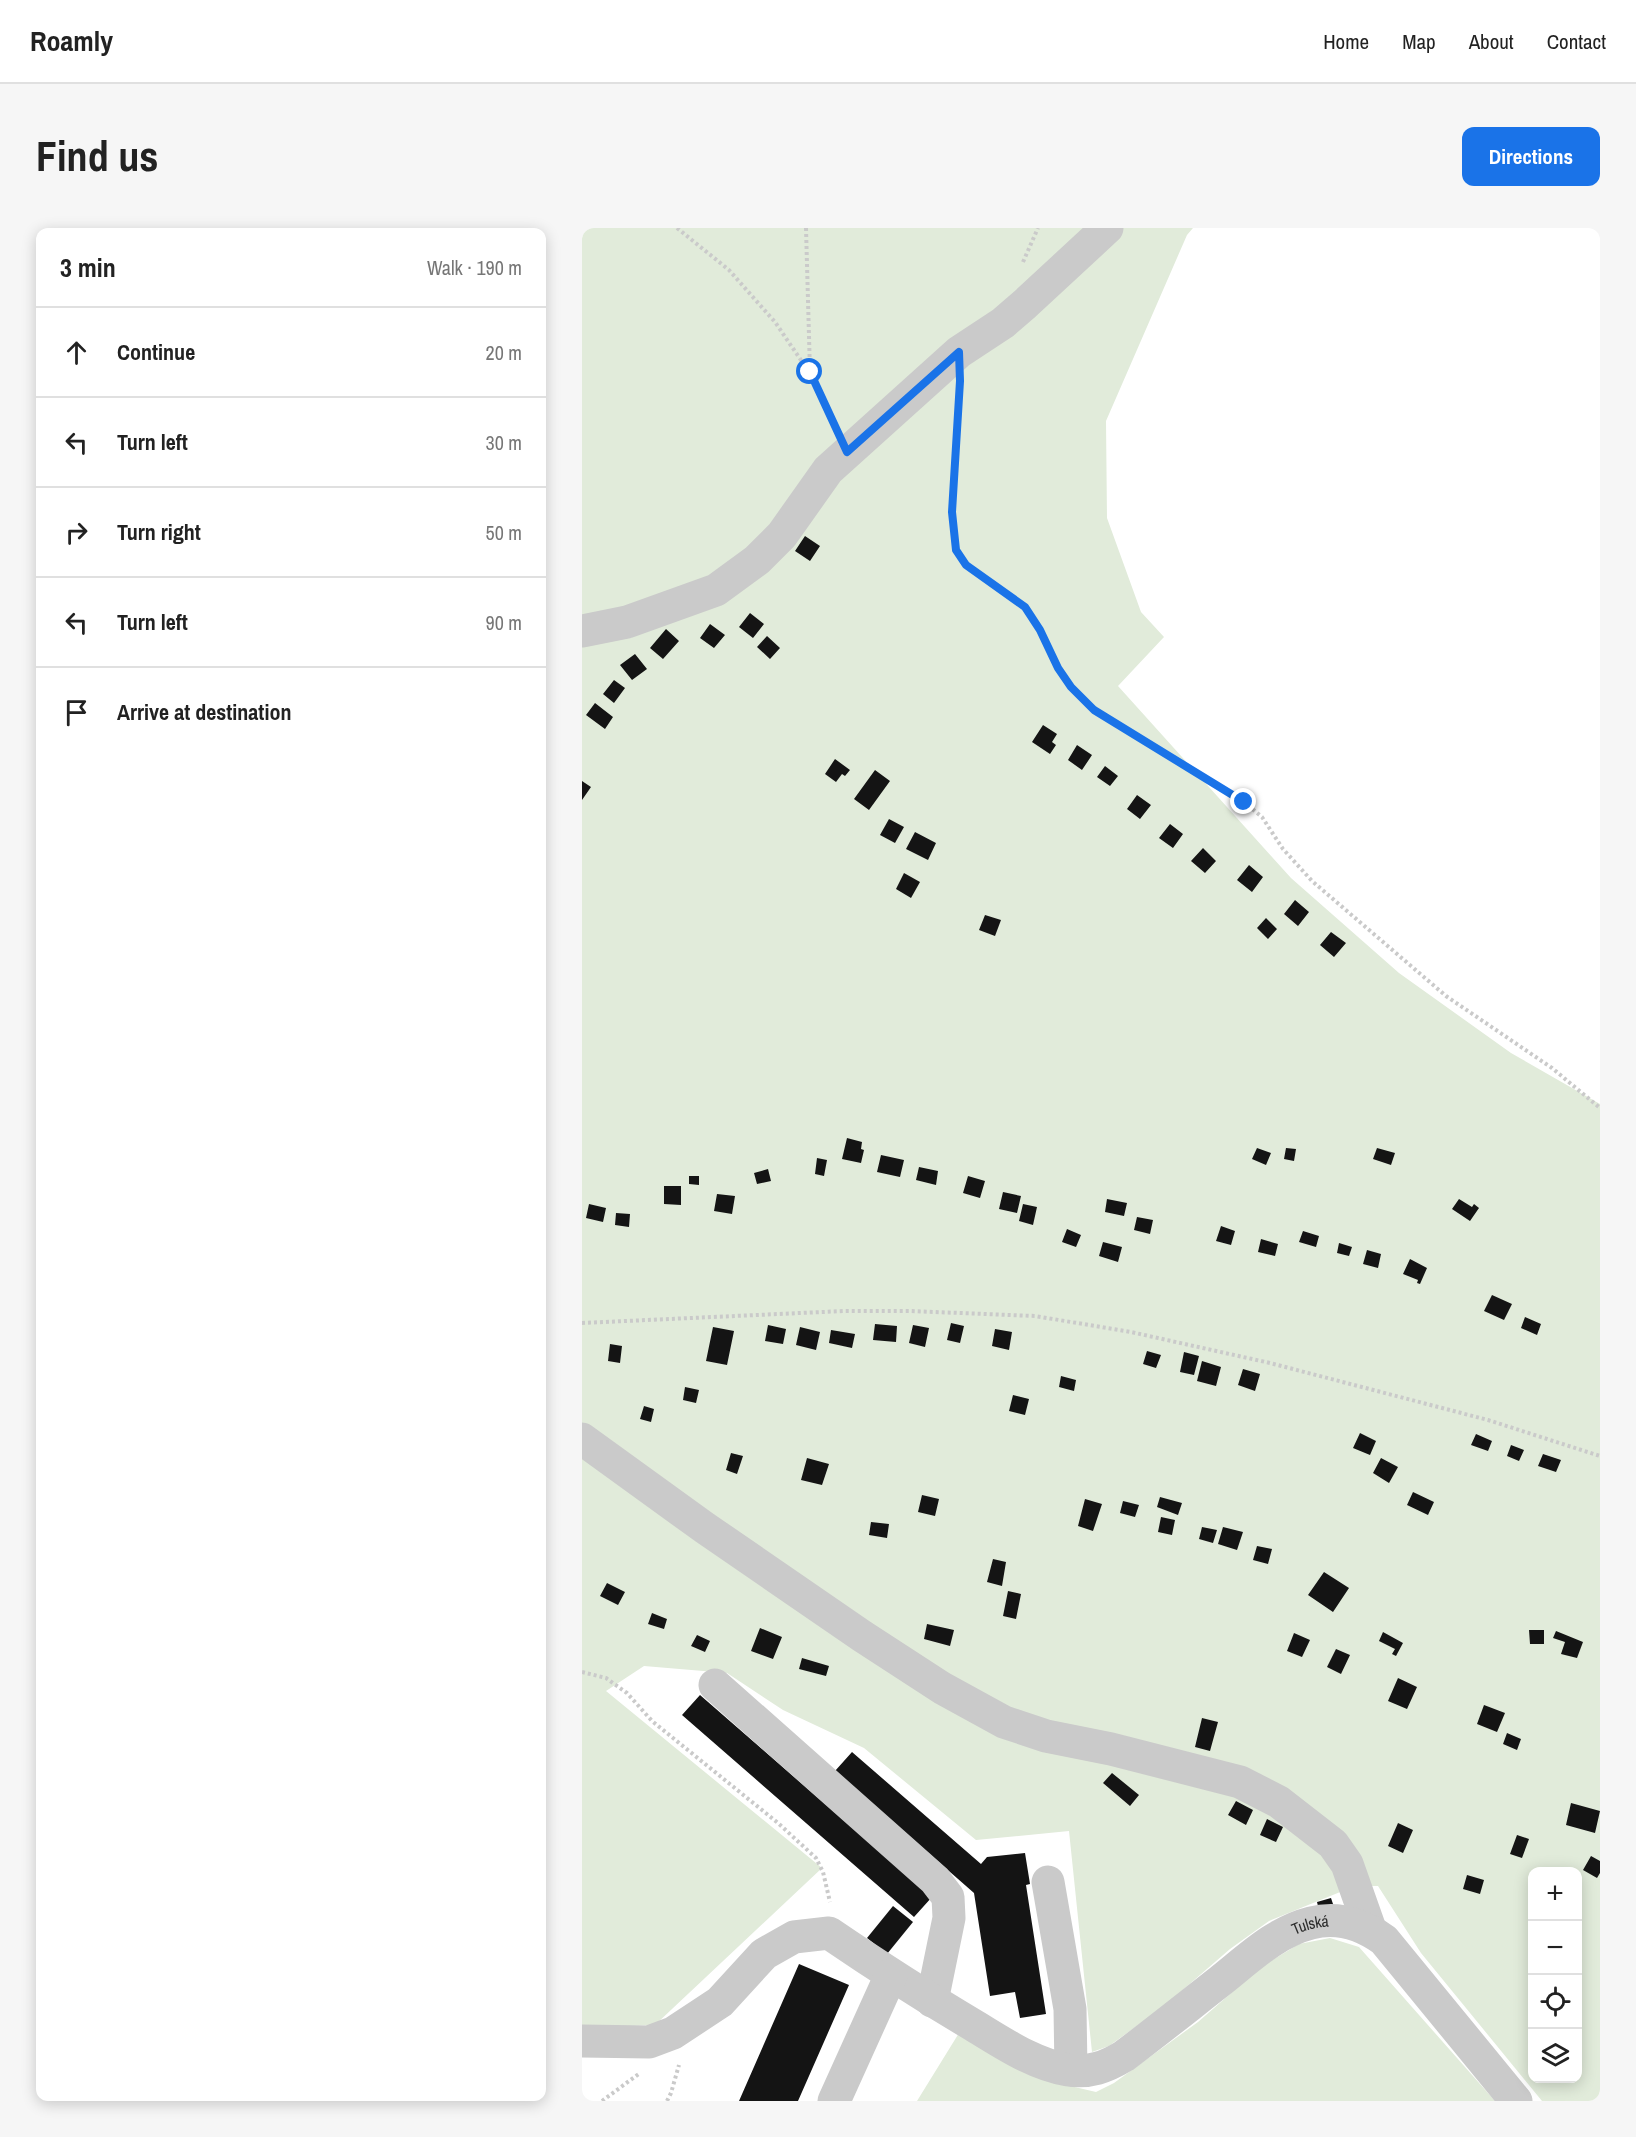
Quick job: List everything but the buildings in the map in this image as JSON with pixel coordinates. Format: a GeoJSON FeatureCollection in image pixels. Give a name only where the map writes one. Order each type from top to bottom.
{"type":"FeatureCollection","features":[{"type":"Feature","properties":{"kind":"street"},"geometry":{"type":"LineString","coordinates":[[582,631],[627,622],[716,590],[757,560],[782,535],[838,461],[959,352],[1025,304],[1107,228]]}},
{"type":"Feature","properties":{"kind":"street"},"geometry":{"type":"LineString","coordinates":[[582,1439],[705,1528],[862,1636],[942,1688],[1004,1722],[1046,1736],[1111,1749],[1240,1782],[1279,1802],[1333,1844],[1347,1864],[1370,1929]]}},
{"type":"Feature","properties":{"kind":"street"},"geometry":{"type":"LineString","coordinates":[[715,1685],[935,1880],[948,1897],[949,1918],[932,2001]]}},
{"type":"Feature","properties":{"kind":"street"},"geometry":{"type":"LineString","coordinates":[[1048,1882],[1070,2009],[1071,2070]]}},
{"type":"Feature","properties":{"kind":"street","name":"Tulská"},"geometry":{"type":"LineString","coordinates":[[829,1933],[932,2001],[1015,2050],[1047,2066],[1071,2070],[1102,2069],[1124,2056],[1285,1933],[1311,1923],[1332,1920],[1353,1923],[1370,1929],[1399,1956],[1516,2101]]}},
{"type":"Feature","properties":{"kind":"street"},"geometry":{"type":"LineString","coordinates":[[582,2041],[649,2042],[673,2033],[720,2002],[764,1954],[794,1937],[829,1933]]}},
{"type":"Feature","properties":{"kind":"street"},"geometry":{"type":"LineString","coordinates":[[834,2101],[891,1975]]}},
{"type":"Feature","properties":{"kind":"path"},"geometry":{"type":"LineString","coordinates":[[677,228],[729,270],[775,322],[810,372]]}},
{"type":"Feature","properties":{"kind":"path"},"geometry":{"type":"LineString","coordinates":[[806,228],[810,372],[838,461]]}},
{"type":"Feature","properties":{"kind":"path"},"geometry":{"type":"LineString","coordinates":[[959,352],[960,381],[952,512],[956,550],[966,565],[1025,607],[1040,630],[1058,668],[1071,687],[1094,710],[1244,802],[1262,817],[1283,849],[1320,889],[1446,996],[1552,1068],[1600,1108]]}},
{"type":"Feature","properties":{"kind":"path"},"geometry":{"type":"LineString","coordinates":[[582,1323],[844,1311],[1035,1316],[1131,1332],[1305,1372],[1488,1420],[1600,1456]]}},
{"type":"Feature","properties":{"kind":"path"},"geometry":{"type":"LineString","coordinates":[[582,1672],[606,1678],[627,1693],[652,1721],[778,1823],[816,1858],[823,1872],[831,1904],[829,1933]]}},
{"type":"Feature","properties":{"kind":"green space"},"geometry":{"type":"Polygon","coordinates":[[[582,228],[1193,228],[1187,235],[1106,421],[1107,518],[1141,612],[1164,637],[1118,686],[1291,878],[1399,973],[1511,1053],[1600,1104],[1600,2101],[1542,2101],[1421,1953],[1378,1886],[1355,1886],[1269,1921],[1230,1949],[1163,2007],[1109,2046],[1092,2052],[1069,1831],[976,1840],[864,1748],[783,1710],[727,1673],[644,1666],[606,1691],[822,1868],[655,2025],[582,2028],[582,228]]]}},
{"type":"Feature","properties":{"kind":"green space"},"geometry":{"type":"Polygon","coordinates":[[[1330,1938],[1359,1947],[1495,2101],[917,2101],[959,2033],[1049,2081],[1096,2092],[1114,2083],[1198,2022],[1261,1967],[1299,1944],[1330,1938]]]}},
{"type":"Feature","properties":{"kind":"route"},"geometry":{"type":"LineString","coordinates":[[810,372],[847,452],[959,352],[960,381],[952,512],[956,550],[966,565],[982,579],[1025,607],[1040,630],[1058,668],[1071,687],[1094,710],[1244,802]]}}]}
